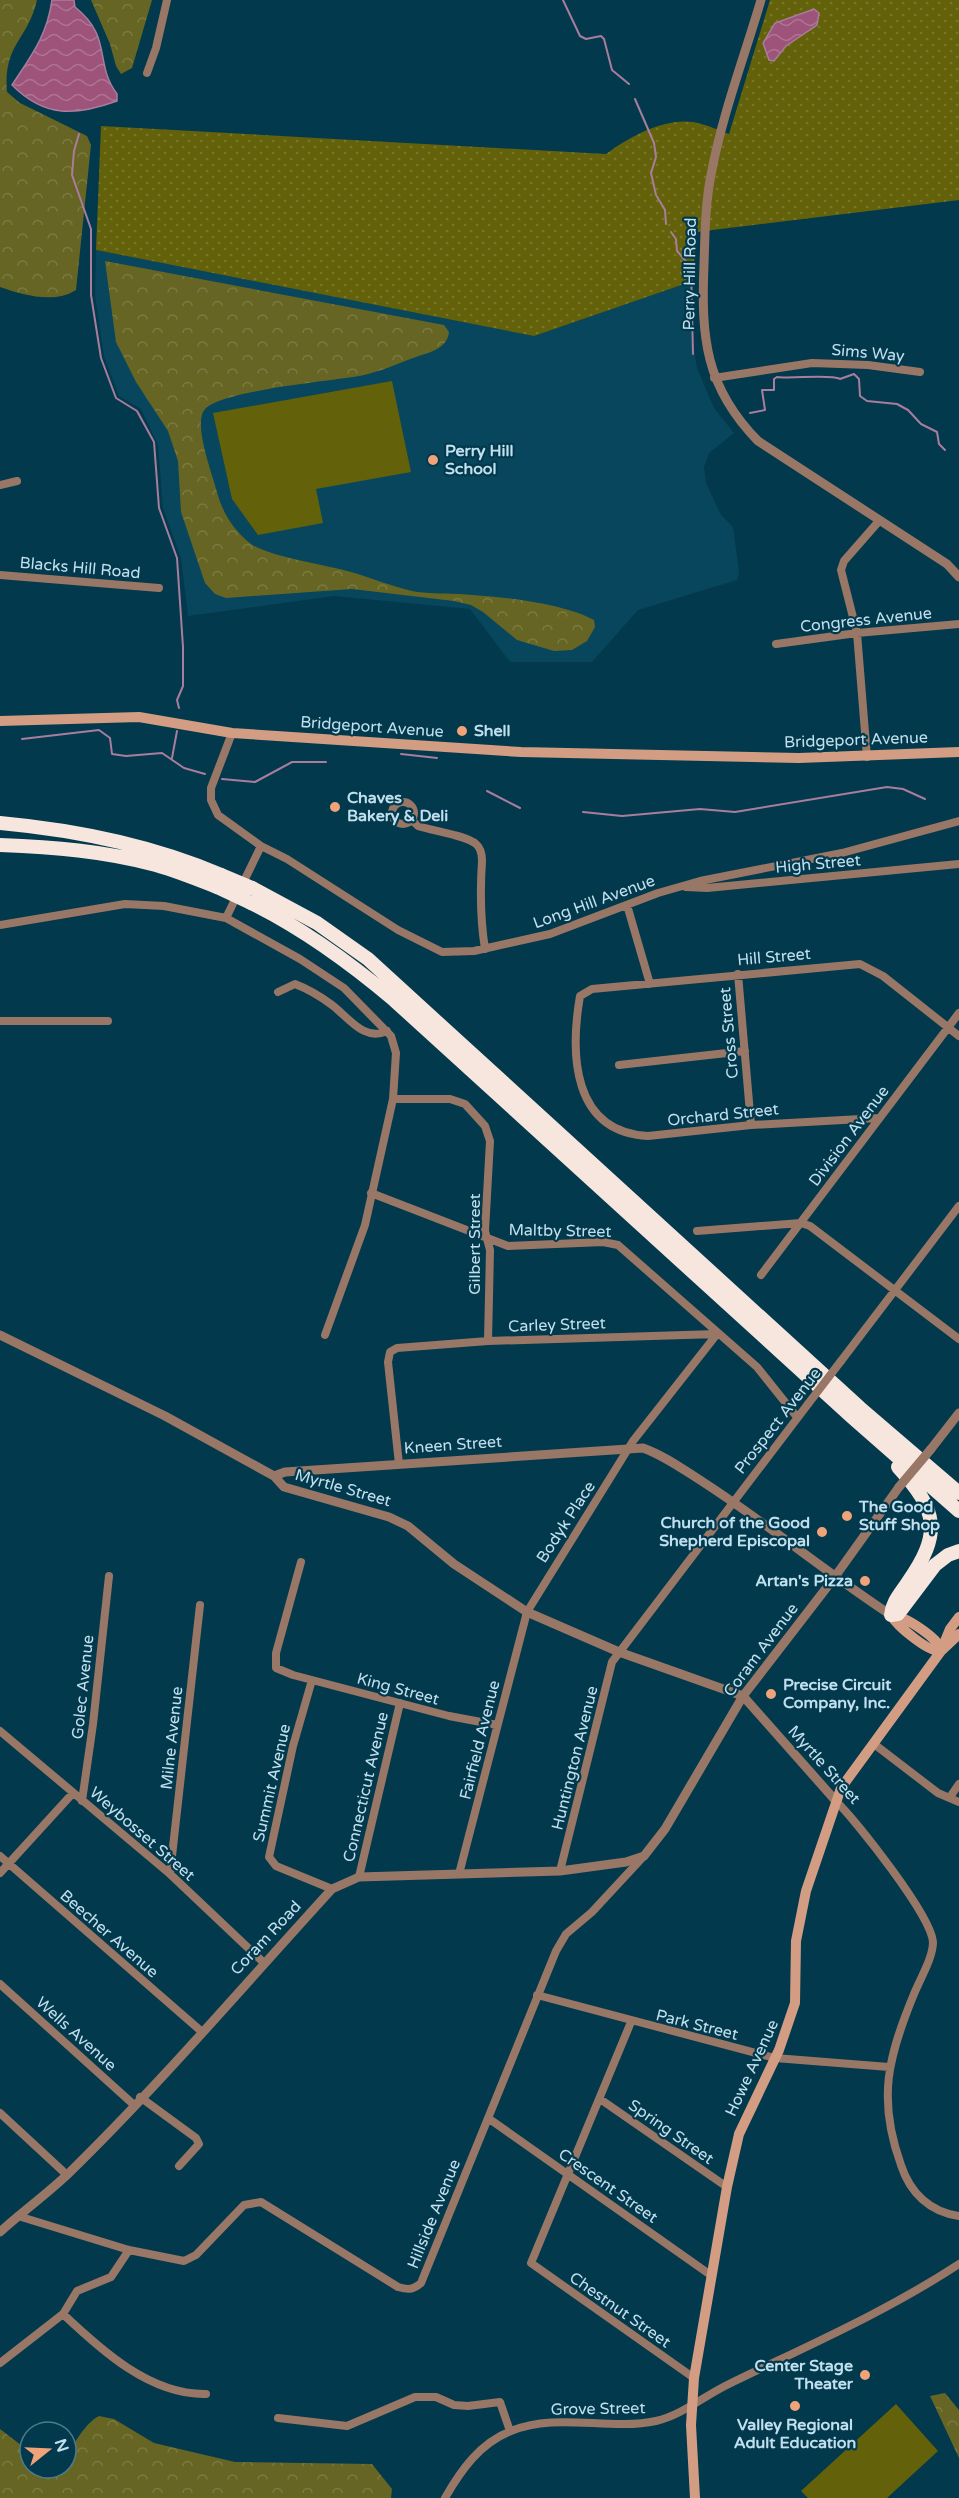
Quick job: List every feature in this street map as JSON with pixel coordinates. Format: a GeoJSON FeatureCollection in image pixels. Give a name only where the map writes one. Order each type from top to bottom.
{"type":"FeatureCollection","features":[{"type":"Feature","properties":{"kind":"highway"},"geometry":{"type":"LineString","coordinates":[[0,823],[49,827],[122,842],[186,860],[251,903],[289,921],[339,954],[394,1000],[852,1417],[959,1511]]}},
{"type":"Feature","properties":{"kind":"highway"},"geometry":{"type":"LineString","coordinates":[[0,847],[41,846],[103,854],[157,865],[252,888],[317,923],[368,959],[860,1408],[959,1493]]}},
{"type":"Feature","properties":{"kind":"highway"},"geometry":{"type":"LineString","coordinates":[[852,1417],[920,1492],[930,1513],[930,1535],[925,1557],[894,1602],[891,1615],[898,1614],[935,1565],[948,1555],[959,1551]]}},
{"type":"Feature","properties":{"kind":"main road","name":"Bridgeport Avenue"},"geometry":{"type":"LineString","coordinates":[[0,721],[139,717],[232,733],[521,752],[867,757],[959,752]]}},
{"type":"Feature","properties":{"kind":"main road","name":"Kneen Street"},"geometry":{"type":"LineString","coordinates":[[891,1615],[898,1625],[933,1651],[941,1651]]}},
{"type":"Feature","properties":{"kind":"main road","name":"Howe Avenue"},"geometry":{"type":"LineString","coordinates":[[941,1651],[950,1629],[959,1617]]}},
{"type":"Feature","properties":{"kind":"main road","name":"Howe Avenue"},"geometry":{"type":"LineString","coordinates":[[694,2498],[694,2378],[727,2187],[739,2134],[775,2058],[795,2003],[799,1920],[835,1800],[850,1774],[941,1651],[959,1634]]}},
{"type":"Feature","properties":{"kind":"street"},"geometry":{"type":"LineString","coordinates":[[147,73],[156,48],[167,0]]}},
{"type":"Feature","properties":{"kind":"street","name":"Perry Hill Road"},"geometry":{"type":"LineString","coordinates":[[761,0],[723,125],[708,195],[702,316],[705,342],[714,378],[735,416],[758,441],[947,564],[959,578]]}},
{"type":"Feature","properties":{"kind":"street","name":"Sims Way"},"geometry":{"type":"LineString","coordinates":[[714,378],[812,363],[868,365],[920,372]]}},
{"type":"Feature","properties":{"kind":"street"},"geometry":{"type":"LineString","coordinates":[[0,485],[17,481]]}},
{"type":"Feature","properties":{"kind":"street"},"geometry":{"type":"LineString","coordinates":[[867,757],[857,633],[841,570],[844,561],[879,521]]}},
{"type":"Feature","properties":{"kind":"street","name":"Blacks Hill Road"},"geometry":{"type":"LineString","coordinates":[[0,575],[159,588]]}},
{"type":"Feature","properties":{"kind":"street","name":"Congress Avenue"},"geometry":{"type":"LineString","coordinates":[[776,644],[857,633],[959,624]]}},
{"type":"Feature","properties":{"kind":"street","name":"Long Hill Avenue"},"geometry":{"type":"LineString","coordinates":[[232,733],[211,788],[214,810],[224,820],[261,846],[287,859],[422,944],[442,952],[457,953],[485,949],[557,932],[679,887],[719,876],[842,853],[959,821]]}},
{"type":"Feature","properties":{"kind":"street"},"geometry":{"type":"LineString","coordinates":[[412,820],[418,826],[471,841],[479,848],[482,858],[479,879],[480,918],[485,949]]}},
{"type":"Feature","properties":{"kind":"street"},"geometry":{"type":"LineString","coordinates":[[226,918],[261,846]]}},
{"type":"Feature","properties":{"kind":"street","name":"High Street"},"geometry":{"type":"LineString","coordinates":[[679,887],[707,888],[959,864]]}},
{"type":"Feature","properties":{"kind":"street"},"geometry":{"type":"LineString","coordinates":[[0,926],[125,904],[164,906],[226,918],[300,959],[344,988],[387,1031],[395,1044],[396,1053],[393,1099],[356,1255],[325,1335]]}},
{"type":"Feature","properties":{"kind":"street"},"geometry":{"type":"LineString","coordinates":[[627,905],[650,984]]}},
{"type":"Feature","properties":{"kind":"street","name":"Hill Street"},"geometry":{"type":"LineString","coordinates":[[585,1098],[580,1088],[578,1011],[580,996],[592,989],[860,964],[883,976],[959,1036]]}},
{"type":"Feature","properties":{"kind":"street","name":"Cross Street"},"geometry":{"type":"LineString","coordinates":[[738,974],[751,1125]]}},
{"type":"Feature","properties":{"kind":"street"},"geometry":{"type":"LineString","coordinates":[[278,992],[295,984],[327,1001],[368,1032],[377,1035],[387,1031]]}},
{"type":"Feature","properties":{"kind":"street","name":"Division Avenue"},"geometry":{"type":"LineString","coordinates":[[761,1275],[959,1013]]}},
{"type":"Feature","properties":{"kind":"street"},"geometry":{"type":"LineString","coordinates":[[0,1021],[108,1021]]}},
{"type":"Feature","properties":{"kind":"street"},"geometry":{"type":"LineString","coordinates":[[619,1065],[745,1051]]}},
{"type":"Feature","properties":{"kind":"street","name":"Orchard Street"},"geometry":{"type":"LineString","coordinates":[[585,1098],[601,1119],[615,1130],[632,1135],[699,1132],[751,1125],[879,1118]]}},
{"type":"Feature","properties":{"kind":"street","name":"Gilbert Street"},"geometry":{"type":"LineString","coordinates":[[393,1099],[450,1099],[465,1104],[477,1114],[485,1126],[490,1141],[486,1239],[490,1250],[488,1341]]}},
{"type":"Feature","properties":{"kind":"street","name":"Maltby Street"},"geometry":{"type":"LineString","coordinates":[[371,1193],[508,1246],[603,1242],[618,1245],[757,1367],[796,1417]]}},
{"type":"Feature","properties":{"kind":"street","name":"Prospect Avenue"},"geometry":{"type":"LineString","coordinates":[[619,1652],[959,1206]]}},
{"type":"Feature","properties":{"kind":"street"},"geometry":{"type":"LineString","coordinates":[[697,1231],[801,1223],[810,1226],[959,1339]]}},
{"type":"Feature","properties":{"kind":"street"},"geometry":{"type":"LineString","coordinates":[[629,1448],[717,1334]]}},
{"type":"Feature","properties":{"kind":"street","name":"Carley Street"},"geometry":{"type":"LineString","coordinates":[[399,1464],[388,1362],[390,1352],[397,1348],[488,1341],[717,1334]]}},
{"type":"Feature","properties":{"kind":"street"},"geometry":{"type":"LineString","coordinates":[[0,1335],[165,1416],[274,1476]]}},
{"type":"Feature","properties":{"kind":"street","name":"Coram Avenue"},"geometry":{"type":"LineString","coordinates":[[644,1856],[659,1838],[743,1696],[834,1578],[899,1487],[959,1413]]}},
{"type":"Feature","properties":{"kind":"street","name":"Kneen Street"},"geometry":{"type":"LineString","coordinates":[[274,1476],[285,1472],[629,1448],[649,1450],[734,1502],[834,1578],[891,1615]]}},
{"type":"Feature","properties":{"kind":"street","name":"Bodyk Place"},"geometry":{"type":"LineString","coordinates":[[526,1612],[629,1448]]}},
{"type":"Feature","properties":{"kind":"street","name":"Myrtle Street"},"geometry":{"type":"LineString","coordinates":[[274,1476],[292,1490],[390,1517],[408,1526],[454,1564],[526,1612],[619,1652],[743,1696],[835,1800],[899,1882],[924,1920],[933,1943],[889,2067],[886,2105],[896,2151],[904,2174],[917,2194],[930,2207],[959,2216]]}},
{"type":"Feature","properties":{"kind":"street","name":"King Street"},"geometry":{"type":"LineString","coordinates":[[301,1562],[275,1661],[276,1668],[293,1675],[400,1703],[497,1725]]}},
{"type":"Feature","properties":{"kind":"street","name":"Golec Avenue"},"geometry":{"type":"LineString","coordinates":[[82,1801],[109,1576]]}},
{"type":"Feature","properties":{"kind":"street","name":"Milne Avenue"},"geometry":{"type":"LineString","coordinates":[[170,1874],[200,1605]]}},
{"type":"Feature","properties":{"kind":"street","name":"Fairfield Avenue"},"geometry":{"type":"LineString","coordinates":[[459,1874],[526,1612]]}},
{"type":"Feature","properties":{"kind":"street","name":"Huntington Avenue"},"geometry":{"type":"LineString","coordinates":[[560,1871],[612,1662],[619,1652]]}},
{"type":"Feature","properties":{"kind":"street","name":"Summit Avenue"},"geometry":{"type":"LineString","coordinates":[[312,1680],[293,1746],[269,1857],[276,1866],[332,1889]]}},
{"type":"Feature","properties":{"kind":"street","name":"Connecticut Avenue"},"geometry":{"type":"LineString","coordinates":[[359,1877],[400,1703]]}},
{"type":"Feature","properties":{"kind":"street","name":"Weybosset Street"},"geometry":{"type":"LineString","coordinates":[[0,1731],[170,1874],[263,1962]]}},
{"type":"Feature","properties":{"kind":"street"},"geometry":{"type":"LineString","coordinates":[[874,1744],[938,1793],[959,1802]]}},
{"type":"Feature","properties":{"kind":"street"},"geometry":{"type":"LineString","coordinates":[[950,1797],[959,1784]]}},
{"type":"Feature","properties":{"kind":"street"},"geometry":{"type":"LineString","coordinates":[[0,1874],[73,1793]]}},
{"type":"Feature","properties":{"kind":"street","name":"Beecher Avenue"},"geometry":{"type":"LineString","coordinates":[[0,1856],[201,2031]]}},
{"type":"Feature","properties":{"kind":"street","name":"Coram Road"},"geometry":{"type":"LineString","coordinates":[[0,2232],[67,2175],[332,1889],[359,1877],[560,1871],[626,1862],[644,1856]]}},
{"type":"Feature","properties":{"kind":"street","name":"Hillside Avenue"},"geometry":{"type":"LineString","coordinates":[[18,2216],[129,2250],[184,2261],[196,2255],[244,2205],[261,2202],[398,2287],[406,2290],[415,2288],[421,2283],[537,1995],[566,1934],[592,1912],[644,1856]]}},
{"type":"Feature","properties":{"kind":"street","name":"Wells Avenue"},"geometry":{"type":"LineString","coordinates":[[0,1984],[137,2101],[196,2138],[199,2144],[196,2150],[179,2166]]}},
{"type":"Feature","properties":{"kind":"street","name":"Park Street"},"geometry":{"type":"LineString","coordinates":[[537,1995],[631,2022],[775,2058],[889,2067]]}},
{"type":"Feature","properties":{"kind":"street"},"geometry":{"type":"LineString","coordinates":[[568,2174],[631,2022]]}},
{"type":"Feature","properties":{"kind":"street","name":"Spring Street"},"geometry":{"type":"LineString","coordinates":[[600,2099],[727,2187]]}},
{"type":"Feature","properties":{"kind":"street"},"geometry":{"type":"LineString","coordinates":[[0,2113],[67,2175]]}},
{"type":"Feature","properties":{"kind":"street","name":"Crescent Street"},"geometry":{"type":"LineString","coordinates":[[488,2118],[712,2276]]}},
{"type":"Feature","properties":{"kind":"street","name":"Chestnut Street"},"geometry":{"type":"LineString","coordinates":[[568,2174],[531,2264],[694,2378]]}},
{"type":"Feature","properties":{"kind":"street"},"geometry":{"type":"LineString","coordinates":[[0,2363],[63,2314],[77,2291],[111,2277],[129,2250]]}},
{"type":"Feature","properties":{"kind":"street","name":"Grove Street"},"geometry":{"type":"LineString","coordinates":[[446,2498],[459,2473],[471,2459],[494,2439],[510,2431],[549,2422],[634,2424],[673,2416],[730,2384],[896,2304],[959,2264]]}},
{"type":"Feature","properties":{"kind":"street"},"geometry":{"type":"LineString","coordinates":[[63,2314],[92,2342],[125,2367],[160,2383],[195,2394],[206,2394]]}},
{"type":"Feature","properties":{"kind":"street"},"geometry":{"type":"LineString","coordinates":[[278,2418],[347,2426],[405,2400],[426,2397],[468,2406],[500,2403],[510,2431]]}},
{"type":"Feature","properties":{"kind":"shaded area"},"geometry":{"type":"Polygon","coordinates":[[[770,0],[959,0],[959,200],[696,232],[693,281],[534,336],[96,250],[101,126],[606,154],[636,135],[670,123],[693,122],[729,134],[770,0]]]}},
{"type":"Feature","properties":{"kind":"shaded area","name":"Perry Hill School"},"geometry":{"type":"Polygon","coordinates":[[[96,250],[534,336],[693,281],[693,344],[697,368],[714,408],[734,433],[709,453],[704,467],[706,483],[721,515],[733,527],[739,572],[737,580],[638,610],[592,662],[510,662],[470,609],[334,596],[188,616],[181,558],[163,508],[158,445],[141,409],[119,396],[104,356],[95,295],[96,250]]]}},
{"type":"Feature","properties":{"kind":"shaded area"},"geometry":{"type":"Polygon","coordinates":[[[392,381],[411,472],[316,489],[323,523],[258,535],[232,499],[213,413],[392,381]]]}},
{"type":"Feature","properties":{"kind":"shaded area"},"geometry":{"type":"Polygon","coordinates":[[[896,2404],[938,2451],[887,2498],[808,2498],[801,2491],[896,2404]]]}},
{"type":"Feature","properties":{"kind":"green space"},"geometry":{"type":"Polygon","coordinates":[[[0,0],[37,0],[28,24],[12,52],[7,76],[7,92],[20,103],[87,136],[91,145],[76,290],[58,297],[38,297],[0,287],[0,0]]]}},
{"type":"Feature","properties":{"kind":"green space"},"geometry":{"type":"Polygon","coordinates":[[[91,0],[152,0],[132,68],[121,74],[116,66],[110,44],[91,0]]]}},
{"type":"Feature","properties":{"kind":"green space"},"geometry":{"type":"Polygon","coordinates":[[[105,261],[444,325],[449,332],[448,338],[441,346],[384,369],[364,375],[251,392],[212,404],[203,412],[201,429],[205,451],[222,507],[234,527],[245,539],[260,549],[351,572],[412,591],[509,598],[564,609],[594,620],[595,627],[587,641],[572,650],[554,651],[517,640],[483,612],[471,605],[454,601],[352,589],[226,598],[215,594],[205,583],[181,512],[178,461],[168,431],[136,382],[116,342],[105,261]]]}},
{"type":"Feature","properties":{"kind":"green space"},"geometry":{"type":"Polygon","coordinates":[[[945,2393],[959,2410],[959,2458],[930,2396],[945,2393]]]}},
{"type":"Feature","properties":{"kind":"green space"},"geometry":{"type":"Polygon","coordinates":[[[99,2416],[114,2419],[154,2443],[235,2462],[372,2464],[392,2489],[391,2498],[0,2498],[0,2429],[18,2443],[18,2480],[78,2480],[78,2438],[99,2416]]]}},
{"type":"Feature","properties":{"kind":"water"},"geometry":{"type":"Polygon","coordinates":[[[52,0],[74,0],[75,7],[87,18],[99,40],[106,72],[117,94],[117,101],[88,109],[61,111],[36,104],[12,85],[42,35],[52,0]]]}},
{"type":"Feature","properties":{"kind":"water"},"geometry":{"type":"Polygon","coordinates":[[[814,9],[819,13],[817,25],[786,46],[774,61],[769,60],[763,43],[775,23],[814,9]]]}},
{"type":"Feature","properties":{"kind":"waterway"},"geometry":{"type":"LineString","coordinates":[[563,0],[580,36],[586,39],[601,36],[604,39],[612,70],[629,84]]}},
{"type":"Feature","properties":{"kind":"waterway"},"geometry":{"type":"LineString","coordinates":[[635,99],[654,143],[656,157],[651,173],[656,195],[665,210],[666,224]]}},
{"type":"Feature","properties":{"kind":"waterway"},"geometry":{"type":"LineString","coordinates":[[79,134],[74,151],[72,175],[91,229],[91,295],[101,358],[116,398],[137,411],[154,442],[159,508],[177,558],[183,647],[183,686],[177,700],[179,708]]}},
{"type":"Feature","properties":{"kind":"waterway"},"geometry":{"type":"LineString","coordinates":[[671,232],[676,239],[677,251],[691,267],[693,354]]}},
{"type":"Feature","properties":{"kind":"waterway"},"geometry":{"type":"LineString","coordinates":[[750,413],[765,410],[762,390],[774,390],[774,379],[777,377],[840,379],[854,374],[859,379],[860,396],[867,401],[897,404],[908,410],[921,424],[937,432],[939,444],[945,450]]}},
{"type":"Feature","properties":{"kind":"waterway"},"geometry":{"type":"LineString","coordinates":[[22,739],[99,730],[110,738],[112,754],[126,756],[162,753],[184,768],[205,774]]}},
{"type":"Feature","properties":{"kind":"waterway"},"geometry":{"type":"LineString","coordinates":[[172,758],[177,731]]}},
{"type":"Feature","properties":{"kind":"waterway"},"geometry":{"type":"LineString","coordinates":[[401,754],[437,758]]}},
{"type":"Feature","properties":{"kind":"waterway"},"geometry":{"type":"LineString","coordinates":[[222,779],[255,782],[292,762],[326,762]]}},
{"type":"Feature","properties":{"kind":"waterway"},"geometry":{"type":"LineString","coordinates":[[583,812],[622,816],[700,809],[735,812],[887,787],[903,789],[925,799]]}},
{"type":"Feature","properties":{"kind":"waterway"},"geometry":{"type":"LineString","coordinates":[[487,791],[520,808]]}},
{"type":"Feature","properties":{"kind":"place","name":"Perry Hill School"},"geometry":{"type":"Point","coordinates":[433,460]}},
{"type":"Feature","properties":{"kind":"place","name":"Shell"},"geometry":{"type":"Point","coordinates":[462,731]}},
{"type":"Feature","properties":{"kind":"place","name":"Chaves Bakery & Deli"},"geometry":{"type":"Point","coordinates":[335,807]}},
{"type":"Feature","properties":{"kind":"place","name":"The Good Stuff Shop"},"geometry":{"type":"Point","coordinates":[847,1516]}},
{"type":"Feature","properties":{"kind":"place","name":"Church of the Good Shepherd Episcopal"},"geometry":{"type":"Point","coordinates":[822,1532]}},
{"type":"Feature","properties":{"kind":"place","name":"Artan's Pizza"},"geometry":{"type":"Point","coordinates":[865,1581]}},
{"type":"Feature","properties":{"kind":"place","name":"Precise Circuit Company, Inc."},"geometry":{"type":"Point","coordinates":[771,1694]}},
{"type":"Feature","properties":{"kind":"place","name":"Center Stage Theater"},"geometry":{"type":"Point","coordinates":[865,2375]}},
{"type":"Feature","properties":{"kind":"place","name":"Valley Regional Adult Education"},"geometry":{"type":"Point","coordinates":[795,2406]}}]}
